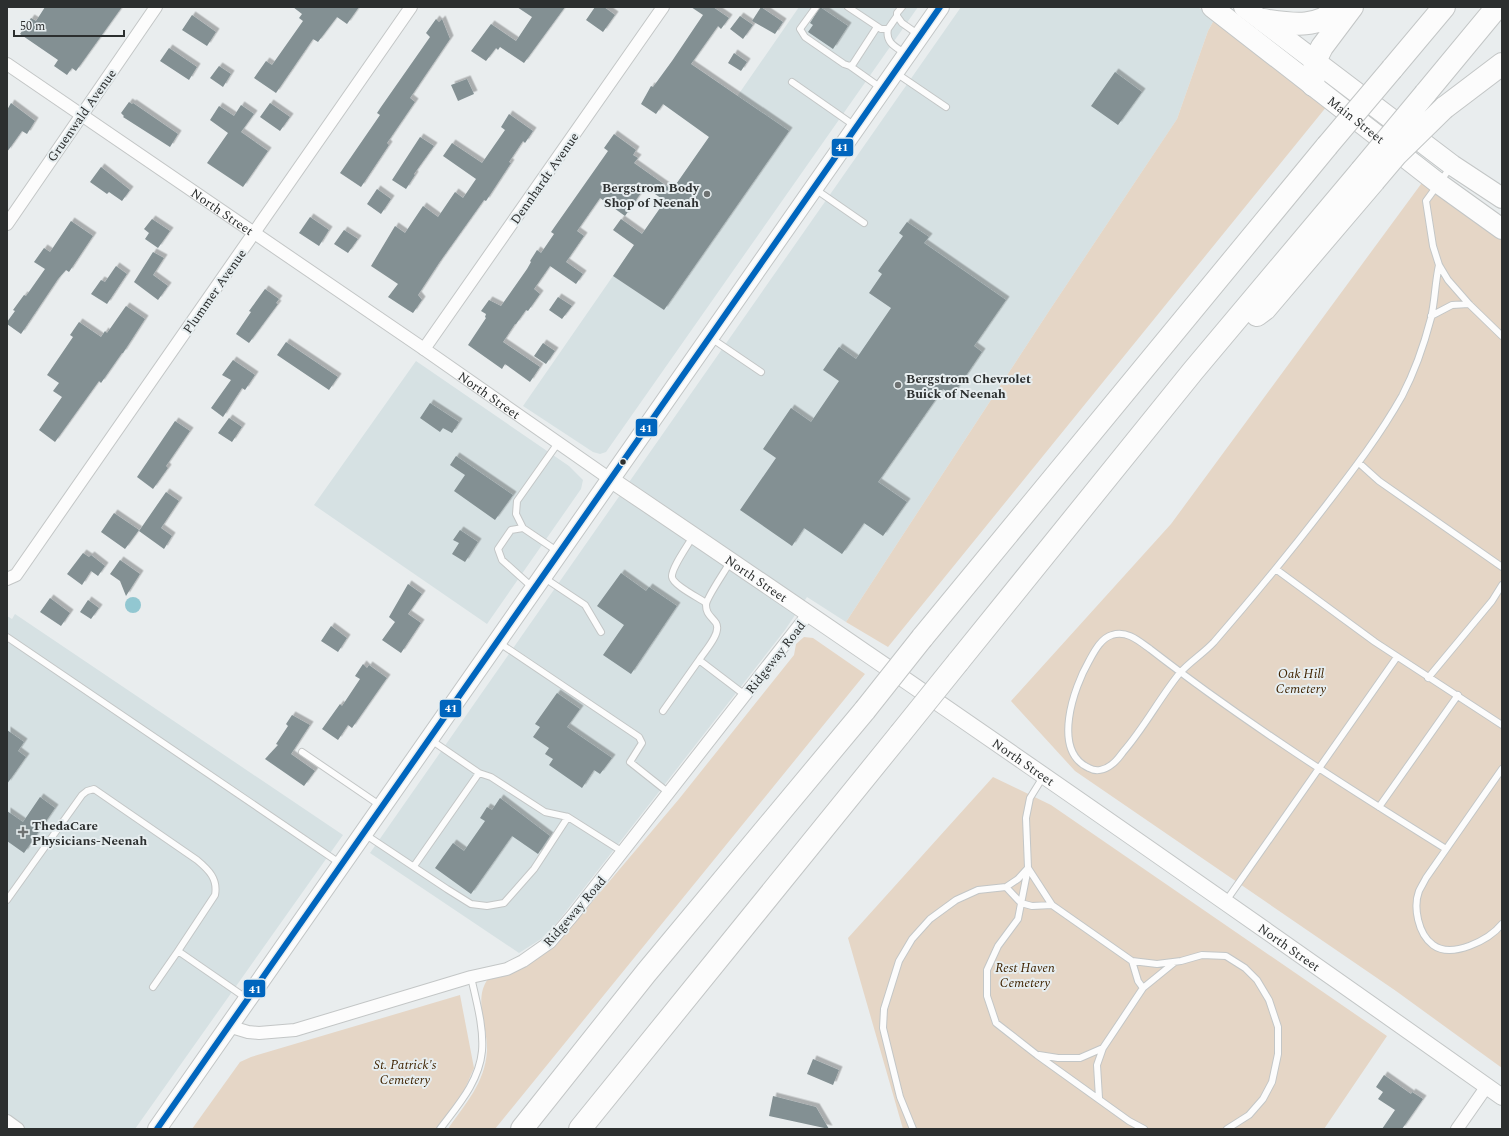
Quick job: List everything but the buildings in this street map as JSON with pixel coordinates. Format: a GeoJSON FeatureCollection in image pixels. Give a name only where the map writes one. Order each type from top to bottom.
{"type":"FeatureCollection","features":[{"type":"Feature","properties":{"kind":"highway"},"geometry":{"type":"LineString","coordinates":[[1263,20],[1304,25],[1334,13],[1339,7]]}},
{"type":"Feature","properties":{"kind":"highway"},"geometry":{"type":"LineString","coordinates":[[1313,85],[1315,61],[1322,47],[1352,7]]}},
{"type":"Feature","properties":{"kind":"highway"},"geometry":{"type":"LineString","coordinates":[[522,1129],[646,973],[865,710],[922,638],[1327,146],[1444,7]]}},
{"type":"Feature","properties":{"kind":"highway"},"geometry":{"type":"LineString","coordinates":[[580,1129],[1193,371],[1367,176],[1425,94],[1497,7]]}},
{"type":"Feature","properties":{"kind":"highway"},"geometry":{"type":"LineString","coordinates":[[1367,176],[1396,155],[1444,108],[1502,64]]}},
{"type":"Feature","properties":{"kind":"main road"},"geometry":{"type":"LineString","coordinates":[[157,1129],[362,832],[940,7]]}},
{"type":"Feature","properties":{"kind":"main road","name":"Main Street"},"geometry":{"type":"LineString","coordinates":[[1212,7],[1438,183],[1502,229]]}},
{"type":"Feature","properties":{"kind":"main road","name":"Main Street"},"geometry":{"type":"LineString","coordinates":[[1244,7],[1452,165],[1502,198]]}},
{"type":"Feature","properties":{"kind":"street","name":"Gruenwald Avenue"},"geometry":{"type":"LineString","coordinates":[[7,224],[81,114],[156,7]]}},
{"type":"Feature","properties":{"kind":"street","name":"Plummer Avenue"},"geometry":{"type":"LineString","coordinates":[[12,577],[411,7]]}},
{"type":"Feature","properties":{"kind":"street","name":"Dennhardt Avenue"},"geometry":{"type":"LineString","coordinates":[[424,349],[663,7]]}},
{"type":"Feature","properties":{"kind":"street","name":"North Street"},"geometry":{"type":"LineString","coordinates":[[7,64],[254,232],[693,536],[809,613],[1044,775],[1502,1097]]}},
{"type":"Feature","properties":{"kind":"street","name":"Ridgeway Road"},"geometry":{"type":"LineString","coordinates":[[228,1026],[248,1032],[260,1033],[295,1030],[471,977],[507,969],[550,942],[623,852],[809,613]]}},
{"type":"Feature","properties":{"kind":"street"},"geometry":{"type":"LineString","coordinates":[[1457,1129],[1487,1086]]}},
{"type":"Feature","properties":{"kind":"street"},"geometry":{"type":"LineString","coordinates":[[7,1121],[18,1129]]}},
{"type":"Feature","properties":{"kind":"lane"},"geometry":{"type":"LineString","coordinates":[[816,7],[800,29],[801,33],[844,64],[850,66],[883,89]]}},
{"type":"Feature","properties":{"kind":"lane"},"geometry":{"type":"LineString","coordinates":[[848,7],[878,27],[888,29]]}},
{"type":"Feature","properties":{"kind":"lane"},"geometry":{"type":"LineString","coordinates":[[902,7],[888,29],[887,34],[890,43],[907,54]]}},
{"type":"Feature","properties":{"kind":"lane"},"geometry":{"type":"LineString","coordinates":[[897,16],[902,23],[920,36]]}},
{"type":"Feature","properties":{"kind":"lane"},"geometry":{"type":"LineString","coordinates":[[850,66],[853,64],[878,27]]}},
{"type":"Feature","properties":{"kind":"lane"},"geometry":{"type":"LineString","coordinates":[[895,72],[946,107]]}},
{"type":"Feature","properties":{"kind":"lane"},"geometry":{"type":"LineString","coordinates":[[792,82],[856,127]]}},
{"type":"Feature","properties":{"kind":"lane"},"geometry":{"type":"LineString","coordinates":[[1452,165],[1427,197],[1425,207],[1433,246],[1439,265],[1448,280],[1469,304],[1502,336]]}},
{"type":"Feature","properties":{"kind":"lane"},"geometry":{"type":"LineString","coordinates":[[813,189],[864,223]]}},
{"type":"Feature","properties":{"kind":"lane"},"geometry":{"type":"LineString","coordinates":[[1439,265],[1431,316],[1418,362],[1402,395],[1382,429],[1359,463],[1277,570],[1210,646],[1180,673],[1129,746],[1112,765],[1101,770],[1092,770],[1082,764],[1073,754],[1070,739],[1069,719],[1072,700],[1085,668],[1102,642],[1111,635],[1123,634],[1135,638],[1180,673],[1319,768],[1446,849]]}},
{"type":"Feature","properties":{"kind":"lane"},"geometry":{"type":"LineString","coordinates":[[1431,316],[1452,305],[1469,304]]}},
{"type":"Feature","properties":{"kind":"lane"},"geometry":{"type":"LineString","coordinates":[[710,337],[761,372]]}},
{"type":"Feature","properties":{"kind":"lane"},"geometry":{"type":"LineString","coordinates":[[558,443],[517,501],[516,514],[522,528],[559,552]]}},
{"type":"Feature","properties":{"kind":"lane"},"geometry":{"type":"LineString","coordinates":[[1359,463],[1379,481],[1502,567]]}},
{"type":"Feature","properties":{"kind":"lane"},"geometry":{"type":"LineString","coordinates":[[522,528],[511,530],[498,549],[502,560],[538,582],[585,605],[601,632]]}},
{"type":"Feature","properties":{"kind":"lane"},"geometry":{"type":"LineString","coordinates":[[693,536],[673,570],[672,577],[676,583],[706,603]]}},
{"type":"Feature","properties":{"kind":"lane"},"geometry":{"type":"LineString","coordinates":[[663,711],[716,633],[718,628],[716,623],[707,614],[706,603],[731,561]]}},
{"type":"Feature","properties":{"kind":"lane"},"geometry":{"type":"LineString","coordinates":[[1277,570],[1397,657],[1428,678],[1458,695],[1502,725]]}},
{"type":"Feature","properties":{"kind":"lane"},"geometry":{"type":"LineString","coordinates":[[1428,678],[1492,601],[1502,584]]}},
{"type":"Feature","properties":{"kind":"lane"},"geometry":{"type":"LineString","coordinates":[[7,637],[341,864]]}},
{"type":"Feature","properties":{"kind":"lane"},"geometry":{"type":"LineString","coordinates":[[496,641],[639,736],[642,743],[630,762],[668,793]]}},
{"type":"Feature","properties":{"kind":"lane"},"geometry":{"type":"LineString","coordinates":[[1224,903],[1397,657]]}},
{"type":"Feature","properties":{"kind":"lane"},"geometry":{"type":"LineString","coordinates":[[698,660],[745,695]]}},
{"type":"Feature","properties":{"kind":"lane"},"geometry":{"type":"LineString","coordinates":[[1379,807],[1458,695]]}},
{"type":"Feature","properties":{"kind":"lane"},"geometry":{"type":"LineString","coordinates":[[428,738],[479,773],[491,777],[545,812],[568,818],[623,852]]}},
{"type":"Feature","properties":{"kind":"lane"},"geometry":{"type":"LineString","coordinates":[[302,752],[381,806]]}},
{"type":"Feature","properties":{"kind":"lane"},"geometry":{"type":"LineString","coordinates":[[1502,769],[1446,849],[1419,892],[1416,907],[1422,932],[1433,946],[1452,950],[1468,947],[1487,937],[1502,924]]}},
{"type":"Feature","properties":{"kind":"lane"},"geometry":{"type":"LineString","coordinates":[[414,866],[479,773]]}},
{"type":"Feature","properties":{"kind":"lane"},"geometry":{"type":"LineString","coordinates":[[1044,775],[1030,798],[1026,818],[1028,868],[1018,919],[998,946],[987,970],[987,996],[996,1023],[1037,1055],[1099,1098],[1129,1121],[1144,1129]]}},
{"type":"Feature","properties":{"kind":"lane"},"geometry":{"type":"LineString","coordinates":[[7,900],[82,795],[87,791],[94,789],[197,860],[205,867],[214,879],[216,888],[210,904],[153,988]]}},
{"type":"Feature","properties":{"kind":"lane"},"geometry":{"type":"LineString","coordinates":[[362,832],[471,904],[486,906],[504,903],[534,869],[568,818]]}},
{"type":"Feature","properties":{"kind":"lane"},"geometry":{"type":"LineString","coordinates":[[913,1129],[900,1097],[883,1028],[884,1009],[899,961],[912,939],[930,919],[956,900],[978,890],[1006,887],[1018,879],[1028,868]]}},
{"type":"Feature","properties":{"kind":"lane"},"geometry":{"type":"LineString","coordinates":[[1028,868],[1052,905],[1132,961],[1157,964],[1175,962],[1202,954],[1226,956],[1245,968],[1257,980],[1269,1000],[1278,1027],[1278,1054],[1272,1082],[1263,1099],[1248,1115],[1227,1129]]}},
{"type":"Feature","properties":{"kind":"lane"},"geometry":{"type":"LineString","coordinates":[[1006,887],[1022,903],[1032,906],[1052,905]]}},
{"type":"Feature","properties":{"kind":"lane"},"geometry":{"type":"LineString","coordinates":[[178,951],[247,998]]}},
{"type":"Feature","properties":{"kind":"lane"},"geometry":{"type":"LineString","coordinates":[[1132,961],[1138,981],[1143,988]]}},
{"type":"Feature","properties":{"kind":"lane"},"geometry":{"type":"LineString","coordinates":[[1099,1098],[1096,1087],[1097,1065],[1103,1048],[1143,988],[1175,962]]}},
{"type":"Feature","properties":{"kind":"lane"},"geometry":{"type":"LineString","coordinates":[[440,1129],[473,1082],[482,1050],[481,1030],[471,977]]}},
{"type":"Feature","properties":{"kind":"lane"},"geometry":{"type":"LineString","coordinates":[[1037,1055],[1058,1058],[1080,1058],[1103,1048]]}},
{"type":"Feature","properties":{"kind":"shaded area"},"geometry":{"type":"Polygon","coordinates":[[[799,7],[918,7],[606,452],[600,454],[593,452],[523,406],[799,7]]]}},
{"type":"Feature","properties":{"kind":"shaded area"},"geometry":{"type":"Polygon","coordinates":[[[961,7],[1198,7],[1214,20],[1208,31],[1177,119],[1049,311],[846,622],[807,597],[785,630],[556,924],[541,939],[519,953],[370,853],[961,7]]]}},
{"type":"Feature","properties":{"kind":"shaded area"},"geometry":{"type":"Polygon","coordinates":[[[416,361],[569,466],[583,480],[581,489],[487,624],[314,505],[416,361]]]}},
{"type":"Feature","properties":{"kind":"shaded area"},"geometry":{"type":"Polygon","coordinates":[[[15,614],[343,835],[135,1129],[7,1129],[7,616],[12,619],[15,614]]]}},
{"type":"Feature","properties":{"kind":"green space"},"geometry":{"type":"Polygon","coordinates":[[[1214,20],[1327,106],[888,647],[846,622],[1049,311],[1177,119],[1208,31],[1214,20]]]}},
{"type":"Feature","properties":{"kind":"green space","name":"Oak Hill Cemetery"},"geometry":{"type":"Polygon","coordinates":[[[1424,180],[1502,240],[1502,1068],[1396,991],[1075,771],[1011,701],[1171,524],[1424,180]]]}},
{"type":"Feature","properties":{"kind":"green space"},"geometry":{"type":"Polygon","coordinates":[[[804,637],[813,638],[865,674],[495,1129],[448,1129],[473,1093],[485,1063],[487,1042],[481,1004],[484,987],[488,979],[557,940],[575,922],[679,799],[794,655],[796,644],[804,637]]]}},
{"type":"Feature","properties":{"kind":"green space","name":"Rest Haven Cemetery"},"geometry":{"type":"Polygon","coordinates":[[[993,777],[1051,805],[1387,1036],[1324,1129],[903,1129],[848,938],[993,777]]]}},
{"type":"Feature","properties":{"kind":"green space","name":"St. Patrick's Cemetery"},"geometry":{"type":"Polygon","coordinates":[[[460,995],[474,1068],[463,1093],[436,1129],[192,1129],[240,1062],[251,1057],[460,995]]]}},
{"type":"Feature","properties":{"kind":"water"},"geometry":{"type":"Polygon","coordinates":[[[133,597],[139,599],[141,605],[139,611],[133,613],[127,611],[125,605],[127,599],[133,597]]]}},
{"type":"Feature","properties":{"kind":"transit line","name":"41"},"geometry":{"type":"LineString","coordinates":[[157,1129],[940,7]]}},
{"type":"Feature","properties":{"kind":"place","name":"Bergstrom Body Shop of Neenah"},"geometry":{"type":"Point","coordinates":[707,194]}},
{"type":"Feature","properties":{"kind":"place","name":"Bergstrom Chevrolet Buick of Neenah"},"geometry":{"type":"Point","coordinates":[898,385]}},
{"type":"Feature","properties":{"kind":"place","name":"ThedaCare Physicians-Neenah"},"geometry":{"type":"Point","coordinates":[23,832]}}]}
